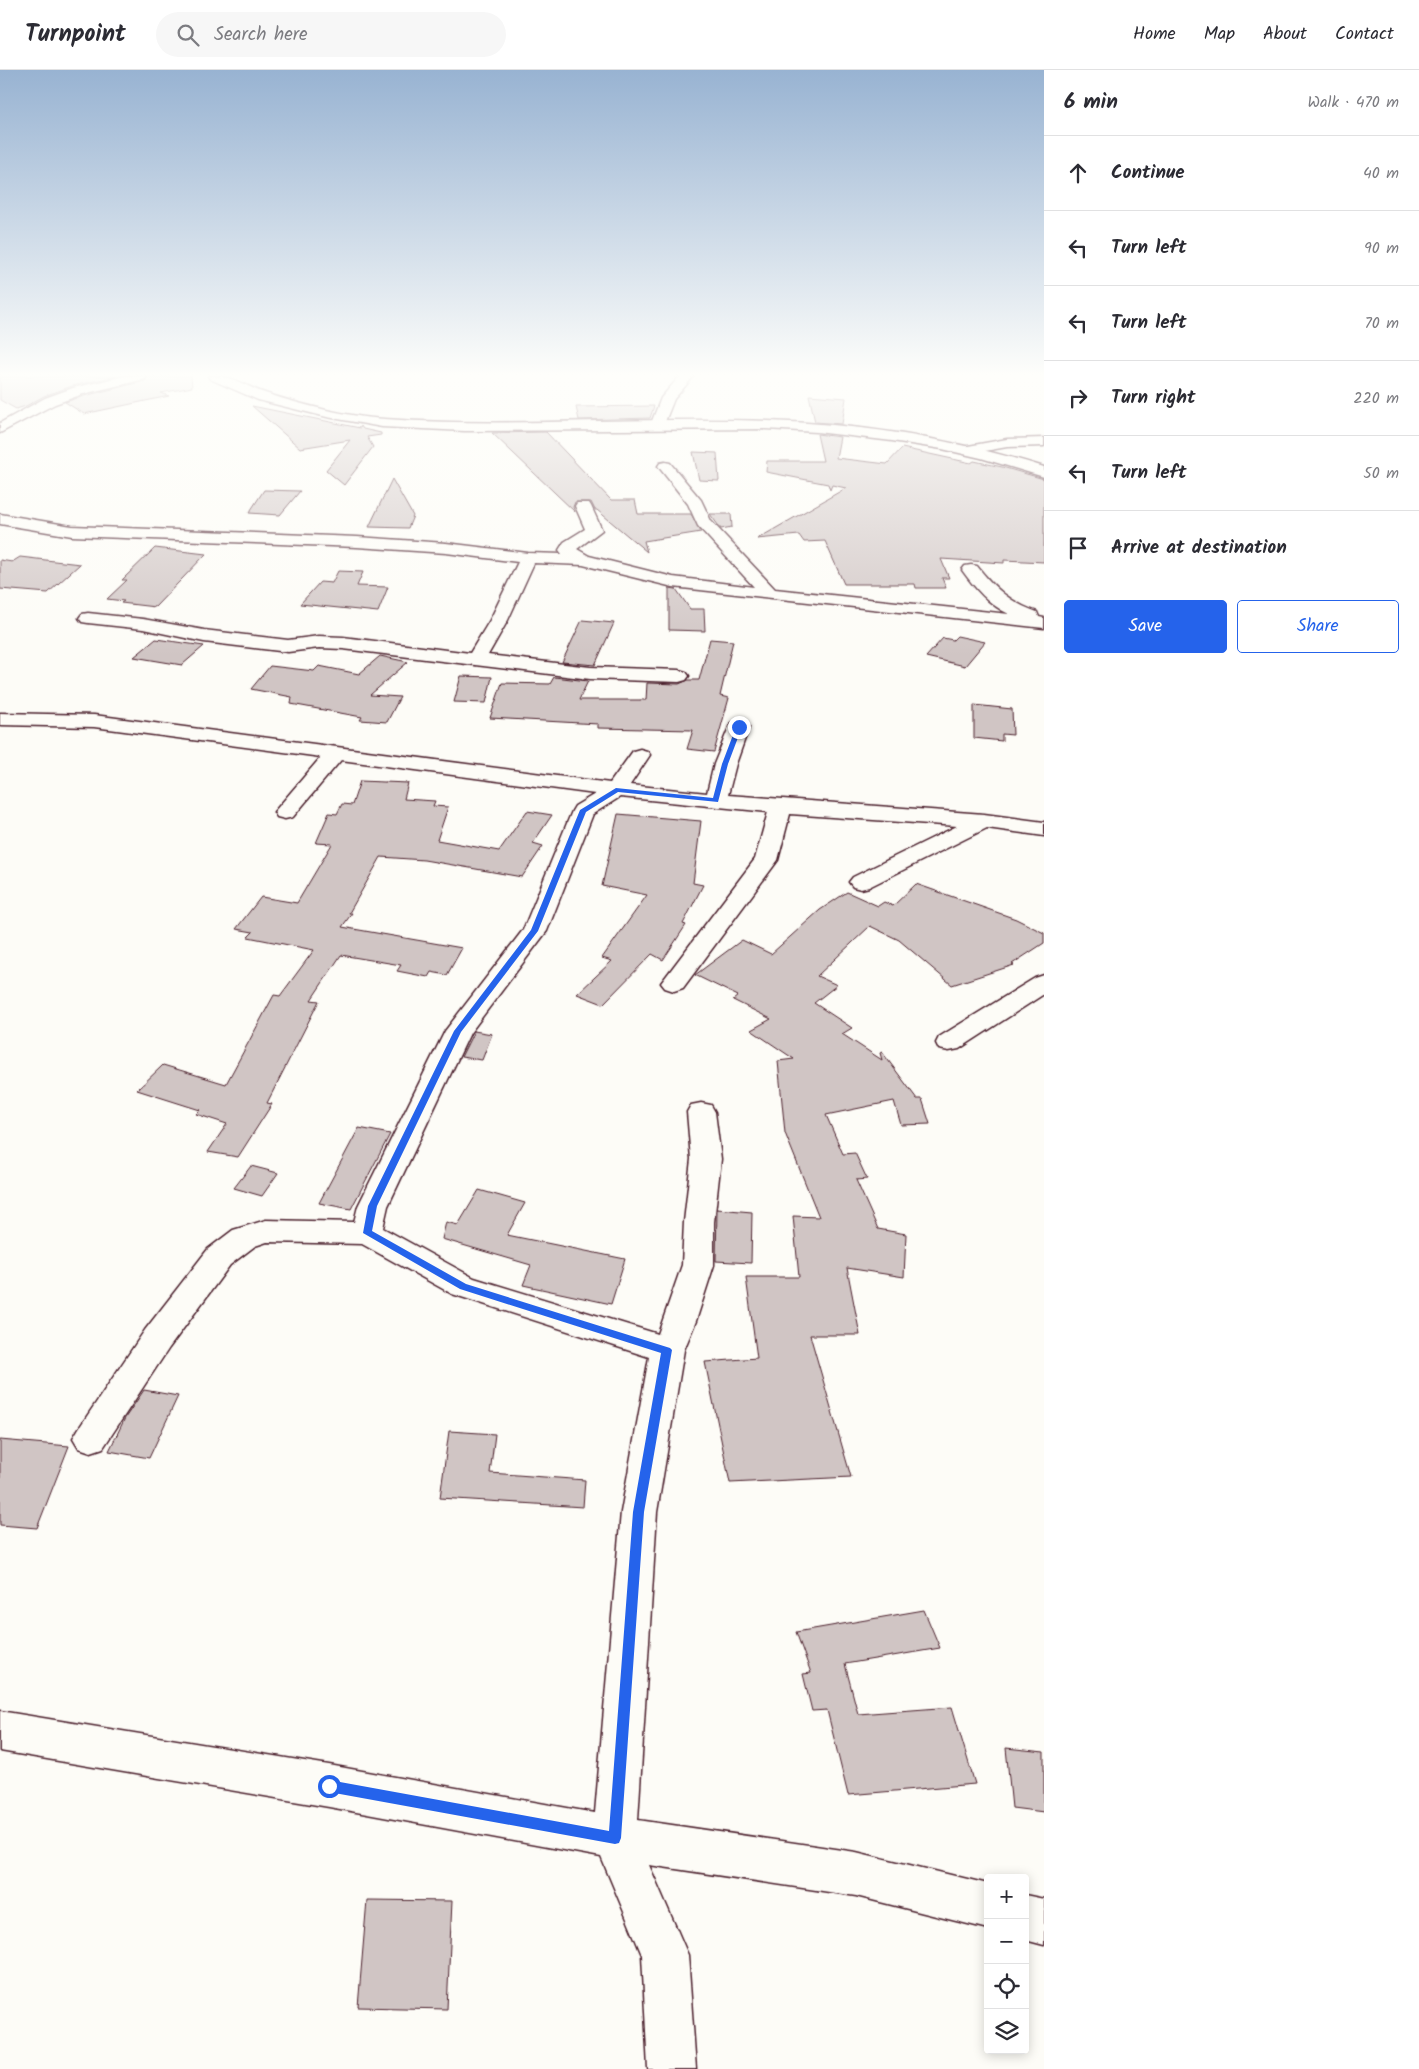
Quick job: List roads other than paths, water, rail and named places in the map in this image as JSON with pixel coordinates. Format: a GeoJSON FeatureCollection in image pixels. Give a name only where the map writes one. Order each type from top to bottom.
{"type":"FeatureCollection","features":[{"type":"Feature","properties":{"kind":"street"},"geometry":{"type":"LineString","coordinates":[[668,469],[695,503],[704,523],[770,594]]}},
{"type":"Feature","properties":{"kind":"street"},"geometry":{"type":"LineString","coordinates":[[583,506],[594,530],[567,550],[583,560]]}},
{"type":"Feature","properties":{"kind":"street"},"geometry":{"type":"LineString","coordinates":[[0,519],[72,530],[357,542],[446,548],[528,558],[583,560],[673,582],[1044,623]]}},
{"type":"Feature","properties":{"kind":"street"},"geometry":{"type":"LineString","coordinates":[[476,659],[499,620],[528,558]]}},
{"type":"Feature","properties":{"kind":"street"},"geometry":{"type":"LineString","coordinates":[[971,570],[987,592],[1012,610],[1044,620]]}},
{"type":"Feature","properties":{"kind":"street"},"geometry":{"type":"LineString","coordinates":[[88,618],[143,624],[204,636],[288,646],[319,642],[343,643],[590,673],[680,676]]}},
{"type":"Feature","properties":{"kind":"street"},"geometry":{"type":"LineString","coordinates":[[0,719],[94,721],[616,790],[781,807],[984,821],[1044,829]]}},
{"type":"Feature","properties":{"kind":"street"},"geometry":{"type":"LineString","coordinates":[[716,800],[725,764],[739,727]]}},
{"type":"Feature","properties":{"kind":"street"},"geometry":{"type":"LineString","coordinates":[[285,812],[335,754]]}},
{"type":"Feature","properties":{"kind":"street"},"geometry":{"type":"LineString","coordinates":[[367,1233],[373,1206],[458,1031],[535,931],[583,811],[616,790],[640,755]]}},
{"type":"Feature","properties":{"kind":"street"},"geometry":{"type":"LineString","coordinates":[[674,983],[766,860],[781,807]]}},
{"type":"Feature","properties":{"kind":"street"},"geometry":{"type":"LineString","coordinates":[[861,882],[984,821]]}},
{"type":"Feature","properties":{"kind":"street"},"geometry":{"type":"LineString","coordinates":[[949,1043],[1044,983]]}},
{"type":"Feature","properties":{"kind":"street"},"geometry":{"type":"LineString","coordinates":[[672,2069],[666,1955],[615,1838],[639,1512],[667,1350],[680,1321],[698,1265],[699,1222],[706,1159],[701,1112]]}},
{"type":"Feature","properties":{"kind":"street"},"geometry":{"type":"LineString","coordinates":[[91,1438],[157,1339],[219,1257],[244,1238],[266,1231],[367,1233],[463,1286],[667,1350]]}},
{"type":"Feature","properties":{"kind":"street"},"geometry":{"type":"LineString","coordinates":[[0,1731],[329,1786],[615,1838],[856,1874],[984,1906]]}},
{"type":"Feature","properties":{"kind":"street"},"geometry":{"type":"LineString","coordinates":[[1029,1918],[1044,1922]]}}]}
